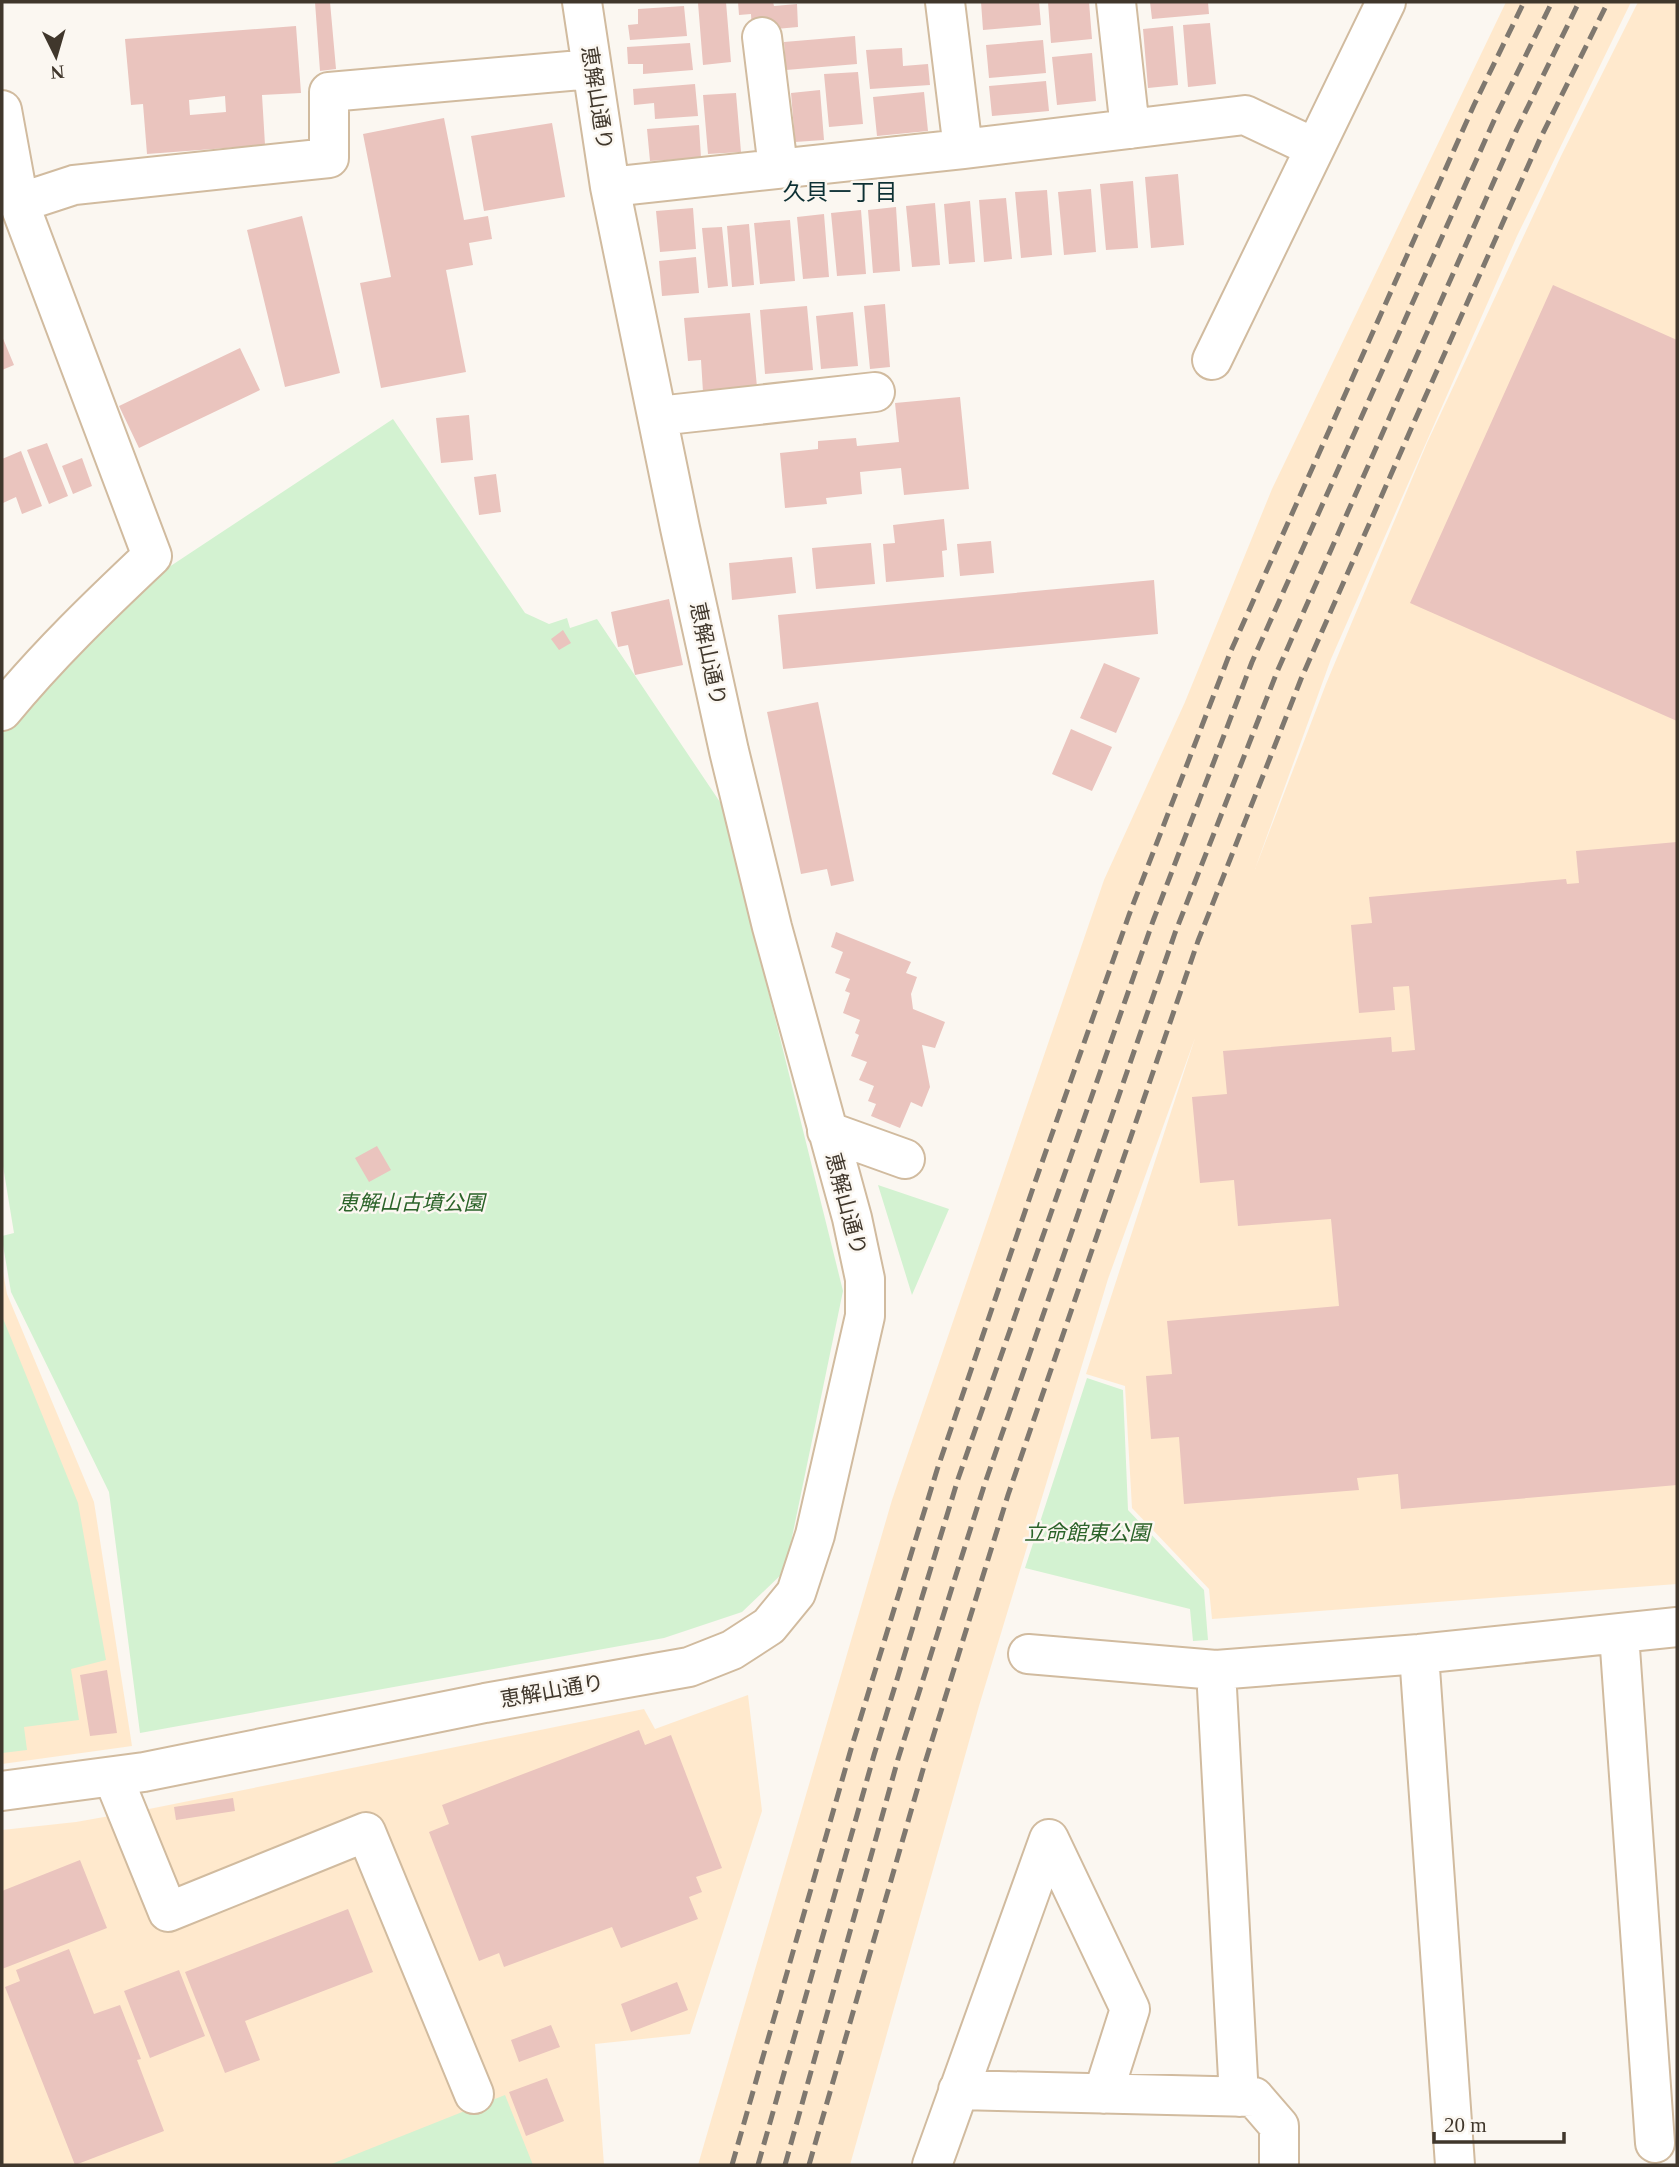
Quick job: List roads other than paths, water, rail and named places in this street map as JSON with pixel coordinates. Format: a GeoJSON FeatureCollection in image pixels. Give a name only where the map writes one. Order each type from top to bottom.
{"type":"FeatureCollection","features":[{"type":"Feature","properties":{"kind":"street","name":"恵解山通り"},"geometry":{"type":"LineString","coordinates":[[2,1791],[113,1777],[485,1703],[688,1667],[732,1650],[769,1626],[796,1593],[816,1535],[865,1316],[865,1279],[852,1218],[772,927],[729,751],[610,187],[582,2]]}},
{"type":"Feature","properties":{"kind":"street"},"geometry":{"type":"LineString","coordinates":[[944,2],[963,149]]}},
{"type":"Feature","properties":{"kind":"street"},"geometry":{"type":"LineString","coordinates":[[1116,2],[1130,129]]}},
{"type":"Feature","properties":{"kind":"street"},"geometry":{"type":"LineString","coordinates":[[1212,360],[1386,2]]}},
{"type":"Feature","properties":{"kind":"street"},"geometry":{"type":"LineString","coordinates":[[762,37],[778,167]]}},
{"type":"Feature","properties":{"kind":"street"},"geometry":{"type":"LineString","coordinates":[[19,203],[75,185],[329,158],[329,92],[592,69]]}},
{"type":"Feature","properties":{"kind":"street"},"geometry":{"type":"LineString","coordinates":[[2,110],[19,203],[152,556],[93,611],[2,711]]}},
{"type":"Feature","properties":{"kind":"street"},"geometry":{"type":"LineString","coordinates":[[610,187],[1245,115],[1315,148]]}},
{"type":"Feature","properties":{"kind":"street"},"geometry":{"type":"LineString","coordinates":[[658,416],[875,392]]}},
{"type":"Feature","properties":{"kind":"street"},"geometry":{"type":"LineString","coordinates":[[827,1131],[905,1160]]}},
{"type":"Feature","properties":{"kind":"street"},"geometry":{"type":"LineString","coordinates":[[1027,1654],[1216,1670],[1419,1654],[1677,1627]]}},
{"type":"Feature","properties":{"kind":"street"},"geometry":{"type":"LineString","coordinates":[[1619,1634],[1662,2019],[1655,2143]]}},
{"type":"Feature","properties":{"kind":"street"},"geometry":{"type":"LineString","coordinates":[[1419,1654],[1455,2165]]}},
{"type":"Feature","properties":{"kind":"street"},"geometry":{"type":"LineString","coordinates":[[1216,1670],[1239,2097]]}},
{"type":"Feature","properties":{"kind":"street"},"geometry":{"type":"LineString","coordinates":[[113,1777],[168,1912],[366,1832],[474,2094]]}},
{"type":"Feature","properties":{"kind":"street"},"geometry":{"type":"LineString","coordinates":[[932,2165],[1049,1839],[1130,2009],[1103,2094]]}},
{"type":"Feature","properties":{"kind":"street"},"geometry":{"type":"LineString","coordinates":[[958,2090],[1254,2097],[1279,2126],[1279,2165]]}},
{"type":"Feature","properties":{"kind":"railway"},"geometry":{"type":"LineString","coordinates":[[732,2165],[851,1749],[937,1470],[1129,915],[1230,653],[1474,105],[1524,2]]}},
{"type":"Feature","properties":{"kind":"railway"},"geometry":{"type":"LineString","coordinates":[[758,2165],[874,1755],[958,1479],[1153,921],[1252,662],[1496,116],[1552,2]]}},
{"type":"Feature","properties":{"kind":"railway"},"geometry":{"type":"LineString","coordinates":[[785,2165],[898,1759],[984,1486],[1175,933],[1277,672],[1517,129],[1579,2]]}},
{"type":"Feature","properties":{"kind":"railway"},"geometry":{"type":"LineString","coordinates":[[809,2165],[924,1766],[1008,1495],[1198,941],[1301,679],[1540,139],[1608,2]]}},
{"type":"Feature","properties":{"kind":"district","name":"久貝一丁目"},"geometry":{"type":"Point","coordinates":[840,192]}},
{"type":"Feature","properties":{"kind":"park label","name":"恵解山古墳公園"},"geometry":{"type":"Point","coordinates":[411,1203]}},
{"type":"Feature","properties":{"kind":"park label","name":"立命館東公園"},"geometry":{"type":"Point","coordinates":[1087,1533]}}]}
